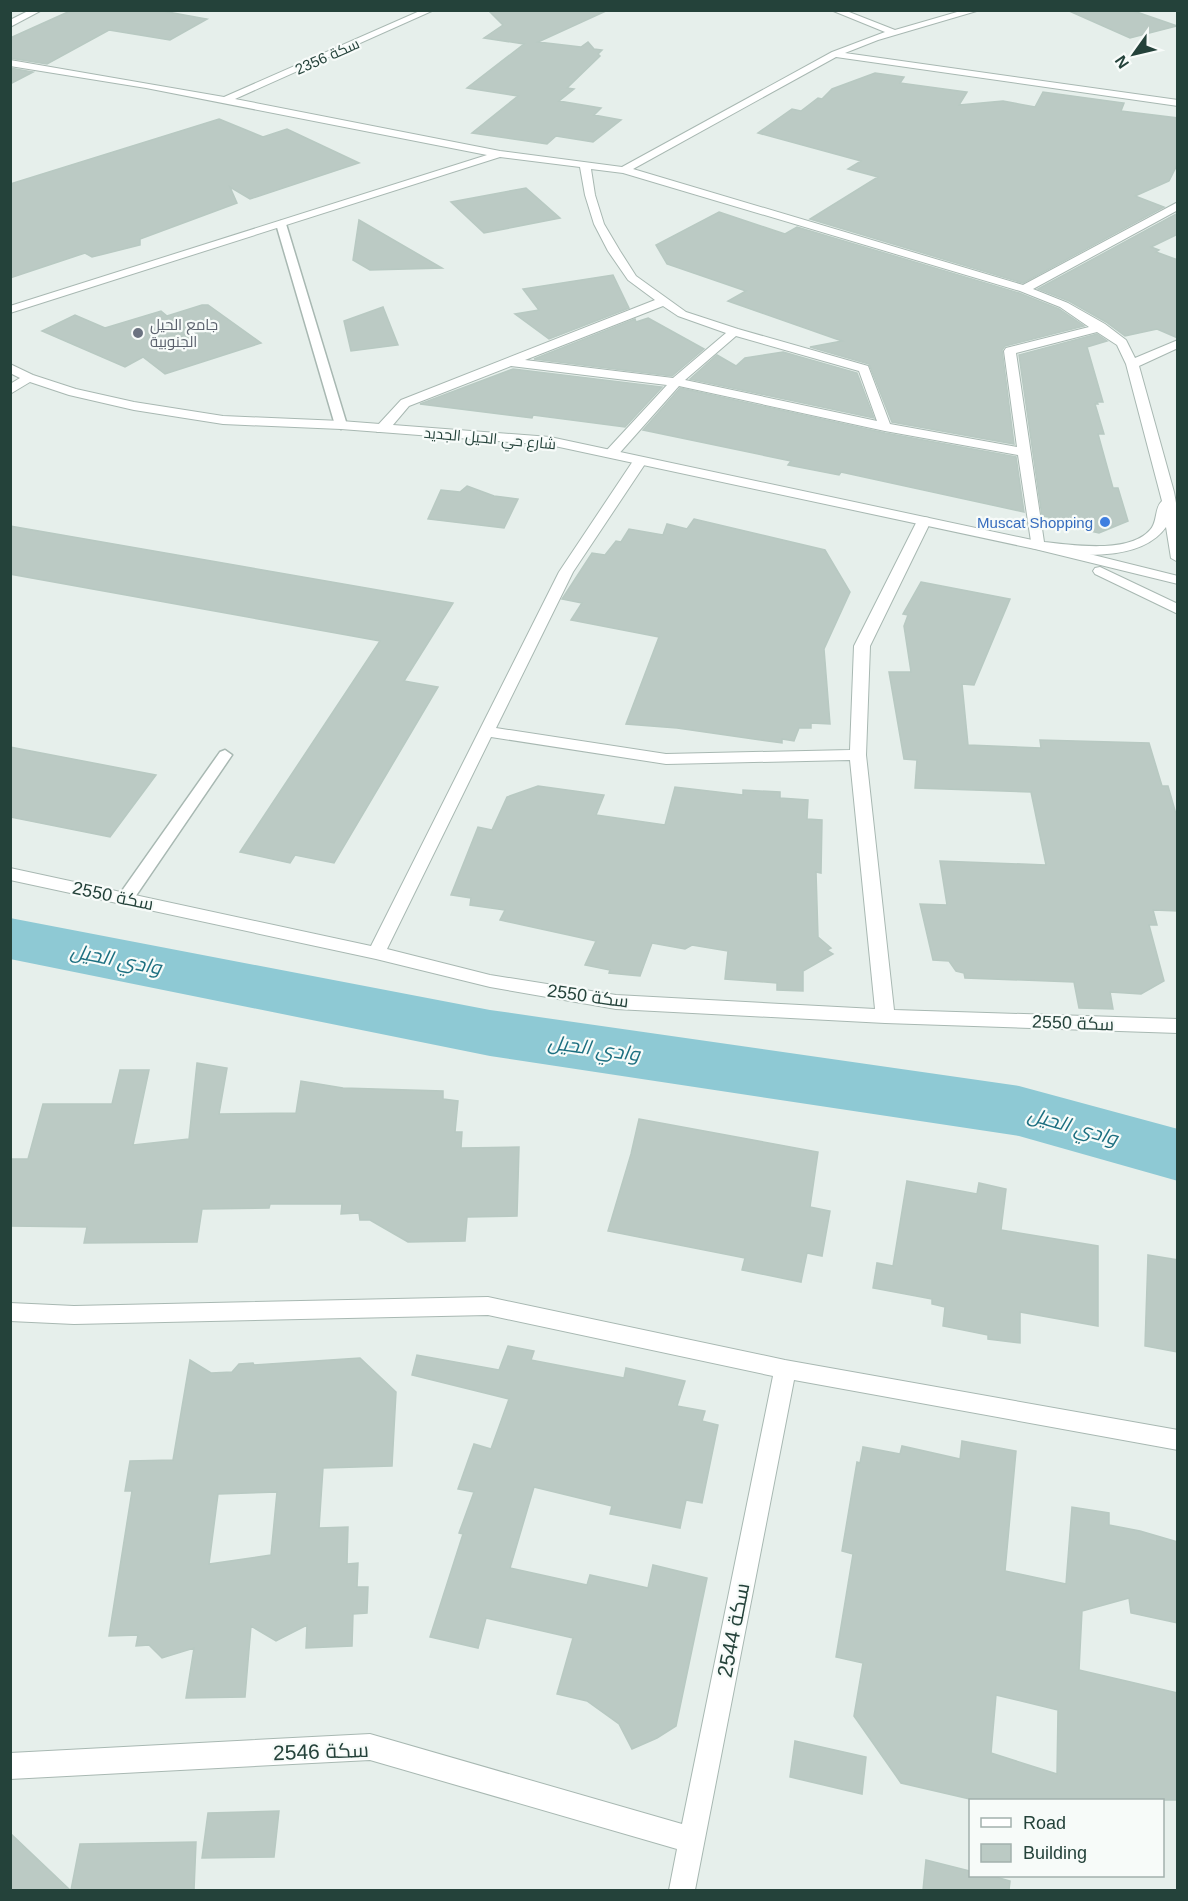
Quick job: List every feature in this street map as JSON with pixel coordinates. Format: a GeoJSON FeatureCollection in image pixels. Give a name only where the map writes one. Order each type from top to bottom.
{"type":"FeatureCollection","features":[{"type":"Feature","properties":{"kind":"street"},"geometry":{"type":"LineString","coordinates":[[10,24],[38,10]]}},
{"type":"Feature","properties":{"kind":"street","name":"سكة 2356"},"geometry":{"type":"LineString","coordinates":[[223,101],[430,10]]}},
{"type":"Feature","properties":{"kind":"street"},"geometry":{"type":"LineString","coordinates":[[835,10],[895,33]]}},
{"type":"Feature","properties":{"kind":"street"},"geometry":{"type":"LineString","coordinates":[[624,170],[835,54],[895,33],[976,10]]}},
{"type":"Feature","properties":{"kind":"street"},"geometry":{"type":"LineString","coordinates":[[835,54],[1178,104]]}},
{"type":"Feature","properties":{"kind":"street"},"geometry":{"type":"LineString","coordinates":[[10,63],[500,154],[624,170],[1024,289],[1064,305],[1101,327],[1122,344],[1132,364],[1167,492],[1178,558]]}},
{"type":"Feature","properties":{"kind":"street"},"geometry":{"type":"LineString","coordinates":[[10,310],[500,154]]}},
{"type":"Feature","properties":{"kind":"street"},"geometry":{"type":"LineString","coordinates":[[585,164],[590,195],[599,224],[632,278],[682,314],[734,332],[864,369],[885,427]]}},
{"type":"Feature","properties":{"kind":"street"},"geometry":{"type":"LineString","coordinates":[[1024,289],[1175,208]]}},
{"type":"Feature","properties":{"kind":"street"},"geometry":{"type":"LineString","coordinates":[[382,429],[405,403],[664,301]]}},
{"type":"Feature","properties":{"kind":"street"},"geometry":{"type":"LineString","coordinates":[[1037,545],[1010,351],[1101,327]]}},
{"type":"Feature","properties":{"kind":"street"},"geometry":{"type":"LineString","coordinates":[[611,454],[676,382],[734,332]]}},
{"type":"Feature","properties":{"kind":"street"},"geometry":{"type":"LineString","coordinates":[[1132,364],[1178,343]]}},
{"type":"Feature","properties":{"kind":"street"},"geometry":{"type":"LineString","coordinates":[[510,362],[676,382],[885,427],[1026,453]]}},
{"type":"Feature","properties":{"kind":"street","name":"شارع حي الحيل الجديد"},"geometry":{"type":"LineString","coordinates":[[10,368],[29,378],[134,406],[224,420],[341,425],[550,441],[1037,545]]}},
{"type":"Feature","properties":{"kind":"street"},"geometry":{"type":"LineString","coordinates":[[10,390],[29,378]]}},
{"type":"Feature","properties":{"kind":"street"},"geometry":{"type":"LineString","coordinates":[[376,952],[566,572],[640,460]]}},
{"type":"Feature","properties":{"kind":"street"},"geometry":{"type":"LineString","coordinates":[[1037,545],[1109,550],[1137,544],[1149,537],[1161,524],[1167,492]]}},
{"type":"Feature","properties":{"kind":"street"},"geometry":{"type":"LineString","coordinates":[[885,1016],[858,755],[862,646],[924,521]]}},
{"type":"Feature","properties":{"kind":"street"},"geometry":{"type":"LineString","coordinates":[[1037,545],[1111,566],[1178,580]]}},
{"type":"Feature","properties":{"kind":"street"},"geometry":{"type":"LineString","coordinates":[[1037,545],[1125,582],[1178,610]]}},
{"type":"Feature","properties":{"kind":"street"},"geometry":{"type":"LineString","coordinates":[[488,732],[666,759],[858,755]]}},
{"type":"Feature","properties":{"kind":"street","name":"سكة 2550"},"geometry":{"type":"LineString","coordinates":[[10,874],[376,952],[490,981],[616,1002],[885,1016],[1178,1026]]}},
{"type":"Feature","properties":{"kind":"street"},"geometry":{"type":"LineString","coordinates":[[10,1312],[74,1315],[488,1306],[785,1369],[1178,1440]]}},
{"type":"Feature","properties":{"kind":"street","name":"سكة 2544"},"geometry":{"type":"LineString","coordinates":[[682,1890],[785,1369]]}},
{"type":"Feature","properties":{"kind":"street","name":"سكة 2546"},"geometry":{"type":"LineString","coordinates":[[10,1766],[370,1747],[692,1840]]}},
{"type":"Feature","properties":{"kind":"lane"},"geometry":{"type":"LineString","coordinates":[[281,224],[341,425]]}},
{"type":"Feature","properties":{"kind":"lane"},"geometry":{"type":"LineString","coordinates":[[125,898],[225,755]]}},
{"type":"Feature","properties":{"kind":"building"},"geometry":{"type":"Polygon","coordinates":[[[157,10],[207,19],[170,40],[109,30],[47,64],[10,58],[10,38],[70,11],[157,10]]]}},
{"type":"Feature","properties":{"kind":"building"},"geometry":{"type":"Polygon","coordinates":[[[488,10],[608,10],[538,42],[581,47],[588,42],[594,49],[602,50],[598,54],[600,56],[567,88],[574,89],[559,101],[601,108],[594,115],[621,120],[593,142],[556,136],[547,144],[472,133],[518,96],[467,88],[524,44],[484,38],[503,25],[488,10]]]}},
{"type":"Feature","properties":{"kind":"building"},"geometry":{"type":"Polygon","coordinates":[[[1067,10],[1131,10],[1177,26],[1130,38],[1067,10]]]}},
{"type":"Feature","properties":{"kind":"building"},"geometry":{"type":"Polygon","coordinates":[[[10,68],[33,72],[10,84],[10,68]]]}},
{"type":"Feature","properties":{"kind":"building"},"geometry":{"type":"Polygon","coordinates":[[[875,73],[904,77],[900,83],[967,92],[959,105],[1003,101],[1035,107],[1043,92],[1124,103],[1121,111],[1178,118],[1178,163],[1169,181],[1135,196],[1164,207],[1023,283],[810,219],[878,177],[848,169],[861,161],[758,133],[792,109],[801,111],[818,98],[822,99],[832,89],[875,73]]]}},
{"type":"Feature","properties":{"kind":"building"},"geometry":{"type":"Polygon","coordinates":[[[219,119],[263,137],[287,129],[359,163],[250,199],[230,187],[237,203],[140,239],[140,245],[92,257],[85,253],[10,278],[10,184],[219,119]]]}},
{"type":"Feature","properties":{"kind":"building"},"geometry":{"type":"Polygon","coordinates":[[[526,188],[560,218],[484,233],[451,202],[526,188]]]}},
{"type":"Feature","properties":{"kind":"building"},"geometry":{"type":"Polygon","coordinates":[[[719,212],[785,234],[797,227],[1019,293],[1059,309],[1084,326],[1005,346],[1002,350],[1014,444],[892,422],[869,364],[810,347],[842,341],[728,301],[746,291],[667,264],[656,245],[719,212]]]}},
{"type":"Feature","properties":{"kind":"building"},"geometry":{"type":"Polygon","coordinates":[[[1178,213],[1178,234],[1151,247],[1159,250],[1156,252],[1178,260],[1178,338],[1157,329],[1125,336],[1106,322],[1069,301],[1038,289],[1178,213]]]}},
{"type":"Feature","properties":{"kind":"building"},"geometry":{"type":"Polygon","coordinates":[[[359,220],[442,268],[370,270],[353,260],[359,220]]]}},
{"type":"Feature","properties":{"kind":"building"},"geometry":{"type":"Polygon","coordinates":[[[613,275],[629,308],[549,339],[515,314],[539,310],[523,289],[613,275]]]}},
{"type":"Feature","properties":{"kind":"building"},"geometry":{"type":"Polygon","coordinates":[[[208,305],[261,343],[165,374],[143,357],[125,367],[42,331],[75,315],[105,328],[161,311],[167,316],[208,305]]]}},
{"type":"Feature","properties":{"kind":"building"},"geometry":{"type":"Polygon","coordinates":[[[383,307],[398,345],[351,351],[344,321],[383,307]]]}},
{"type":"Feature","properties":{"kind":"building"},"geometry":{"type":"Polygon","coordinates":[[[648,318],[704,349],[672,376],[534,359],[635,319],[636,322],[648,318]]]}},
{"type":"Feature","properties":{"kind":"building"},"geometry":{"type":"Polygon","coordinates":[[[1097,334],[1107,341],[1087,347],[1103,402],[1095,404],[1104,434],[1098,434],[1113,488],[1118,488],[1128,521],[1099,533],[1050,522],[1049,517],[1042,516],[1019,355],[1097,334]]]}},
{"type":"Feature","properties":{"kind":"building"},"geometry":{"type":"Polygon","coordinates":[[[783,352],[857,373],[874,418],[690,379],[717,355],[736,366],[745,358],[783,352]]]}},
{"type":"Feature","properties":{"kind":"building"},"geometry":{"type":"Polygon","coordinates":[[[513,369],[662,387],[625,427],[420,404],[513,369]]]}},
{"type":"Feature","properties":{"kind":"building"},"geometry":{"type":"Polygon","coordinates":[[[680,388],[885,433],[1016,457],[1024,512],[841,472],[839,475],[788,465],[791,461],[643,430],[680,388]]]}},
{"type":"Feature","properties":{"kind":"building"},"geometry":{"type":"Polygon","coordinates":[[[467,486],[494,496],[518,499],[504,528],[428,519],[441,490],[460,492],[467,486]]]}},
{"type":"Feature","properties":{"kind":"building"},"geometry":{"type":"Polygon","coordinates":[[[694,519],[825,550],[850,592],[824,649],[830,724],[811,723],[811,728],[799,728],[794,741],[782,739],[782,743],[677,728],[626,724],[659,637],[571,620],[582,603],[562,599],[592,553],[605,555],[616,541],[621,542],[629,529],[663,535],[667,524],[687,529],[694,519]]]}},
{"type":"Feature","properties":{"kind":"building"},"geometry":{"type":"Polygon","coordinates":[[[10,526],[453,603],[404,681],[438,687],[334,863],[295,855],[290,863],[240,852],[380,641],[10,574],[10,526]]]}},
{"type":"Feature","properties":{"kind":"building"},"geometry":{"type":"Polygon","coordinates":[[[921,582],[1010,599],[974,685],[962,684],[968,745],[1041,748],[1040,740],[1149,743],[1162,786],[1168,786],[1178,821],[1178,911],[1153,910],[1157,925],[1149,925],[1164,981],[1141,994],[1110,992],[1113,1009],[1079,1008],[1074,982],[965,978],[964,973],[956,971],[949,961],[933,960],[920,904],[947,905],[940,861],[1046,865],[1031,792],[915,788],[917,760],[904,759],[889,672],[911,672],[904,626],[908,615],[903,614],[921,582]]]}},
{"type":"Feature","properties":{"kind":"building"},"geometry":{"type":"Polygon","coordinates":[[[10,747],[156,775],[110,837],[10,817],[10,747]]]}},
{"type":"Feature","properties":{"kind":"building"},"geometry":{"type":"Polygon","coordinates":[[[538,786],[604,795],[596,815],[665,825],[675,787],[743,795],[743,790],[780,792],[780,798],[808,800],[807,819],[822,820],[821,873],[816,872],[818,937],[831,948],[827,950],[833,954],[803,971],[803,991],[777,990],[777,983],[725,979],[728,951],[692,945],[685,949],[652,943],[640,976],[609,973],[610,970],[585,965],[596,941],[500,920],[505,910],[470,905],[471,898],[451,895],[478,827],[492,830],[507,797],[538,786]]]}},
{"type":"Feature","properties":{"kind":"building"},"geometry":{"type":"Polygon","coordinates":[[[197,1063],[227,1068],[219,1114],[296,1113],[301,1081],[343,1088],[443,1091],[443,1099],[458,1101],[455,1132],[462,1132],[461,1148],[519,1147],[517,1216],[467,1217],[465,1241],[408,1242],[370,1220],[360,1220],[359,1213],[341,1214],[342,1204],[270,1204],[269,1208],[202,1209],[197,1242],[84,1243],[87,1227],[10,1226],[10,1159],[28,1159],[43,1104],[112,1104],[120,1070],[149,1070],[133,1145],[189,1139],[197,1063]]]}},
{"type":"Feature","properties":{"kind":"building"},"geometry":{"type":"Polygon","coordinates":[[[639,1119],[818,1152],[810,1207],[830,1211],[822,1256],[807,1253],[801,1282],[742,1270],[745,1258],[608,1231],[639,1119]]]}},
{"type":"Feature","properties":{"kind":"building"},"geometry":{"type":"Polygon","coordinates":[[[907,1181],[977,1194],[979,1183],[1006,1189],[1001,1230],[1098,1246],[1098,1326],[1020,1312],[1020,1343],[988,1339],[988,1335],[943,1326],[945,1307],[932,1304],[932,1299],[873,1288],[877,1263],[893,1266],[907,1181]]]}},
{"type":"Feature","properties":{"kind":"building"},"geometry":{"type":"Polygon","coordinates":[[[1148,1255],[1178,1260],[1178,1352],[1145,1346],[1148,1255]]]}},
{"type":"Feature","properties":{"kind":"building"},"geometry":{"type":"Polygon","coordinates":[[[508,1346],[534,1351],[531,1360],[624,1378],[626,1368],[685,1381],[677,1406],[705,1411],[702,1421],[718,1425],[702,1503],[686,1500],[680,1528],[610,1514],[612,1506],[534,1487],[510,1568],[587,1585],[590,1575],[648,1588],[653,1565],[707,1578],[676,1726],[657,1738],[632,1749],[619,1724],[587,1701],[557,1694],[573,1638],[486,1618],[478,1648],[430,1637],[463,1534],[459,1533],[474,1492],[458,1489],[474,1444],[491,1449],[509,1399],[412,1375],[417,1355],[499,1370],[508,1346]]]}},
{"type":"Feature","properties":{"kind":"building"},"geometry":{"type":"Polygon","coordinates":[[[360,1358],[396,1392],[392,1466],[323,1468],[319,1528],[348,1527],[347,1564],[358,1563],[357,1587],[368,1587],[367,1613],[353,1614],[352,1646],[306,1648],[307,1625],[276,1641],[251,1626],[245,1697],[186,1698],[194,1648],[162,1658],[149,1645],[136,1646],[138,1635],[109,1636],[132,1491],[125,1491],[130,1461],[173,1460],[190,1360],[211,1373],[232,1372],[239,1364],[253,1363],[254,1365],[360,1358]],[[277,1492],[218,1494],[209,1564],[271,1555],[277,1492]]]}},
{"type":"Feature","properties":{"kind":"building"},"geometry":{"type":"Polygon","coordinates":[[[962,1441],[1016,1451],[1005,1571],[1066,1584],[1072,1507],[1109,1513],[1109,1525],[1178,1542],[1178,1623],[1131,1613],[1129,1598],[1082,1611],[1079,1670],[1178,1693],[1178,1800],[970,1799],[901,1783],[854,1716],[863,1663],[836,1657],[853,1554],[842,1551],[857,1462],[860,1463],[863,1447],[900,1454],[902,1446],[960,1459],[962,1441]],[[996,1695],[991,1753],[1057,1774],[1058,1710],[996,1695]]]}},
{"type":"Feature","properties":{"kind":"building"},"geometry":{"type":"Polygon","coordinates":[[[795,1741],[866,1757],[862,1794],[790,1777],[795,1741]]]}},
{"type":"Feature","properties":{"kind":"building"},"geometry":{"type":"Polygon","coordinates":[[[279,1811],[274,1857],[202,1858],[208,1813],[279,1811]]]}},
{"type":"Feature","properties":{"kind":"building"},"geometry":{"type":"Polygon","coordinates":[[[10,1833],[70,1890],[10,1890],[10,1833]]]}},
{"type":"Feature","properties":{"kind":"building"},"geometry":{"type":"Polygon","coordinates":[[[196,1842],[194,1890],[71,1890],[80,1844],[196,1842]]]}},
{"type":"Feature","properties":{"kind":"building"},"geometry":{"type":"Polygon","coordinates":[[[926,1860],[969,1871],[969,1877],[996,1877],[1010,1881],[1009,1890],[923,1890],[926,1860]]]}},
{"type":"Feature","properties":{"kind":"waterway","name":"وادي الحيل"},"geometry":{"type":"LineString","coordinates":[[10,938],[490,1033],[1019,1111],[1178,1155]]}},
{"type":"Feature","properties":{"kind":"place","name":"جامع الحيل الجنوبية"},"geometry":{"type":"Point","coordinates":[138,333]}},
{"type":"Feature","properties":{"kind":"place","name":"Muscat Shopping"},"geometry":{"type":"Point","coordinates":[1105,522]}}]}
